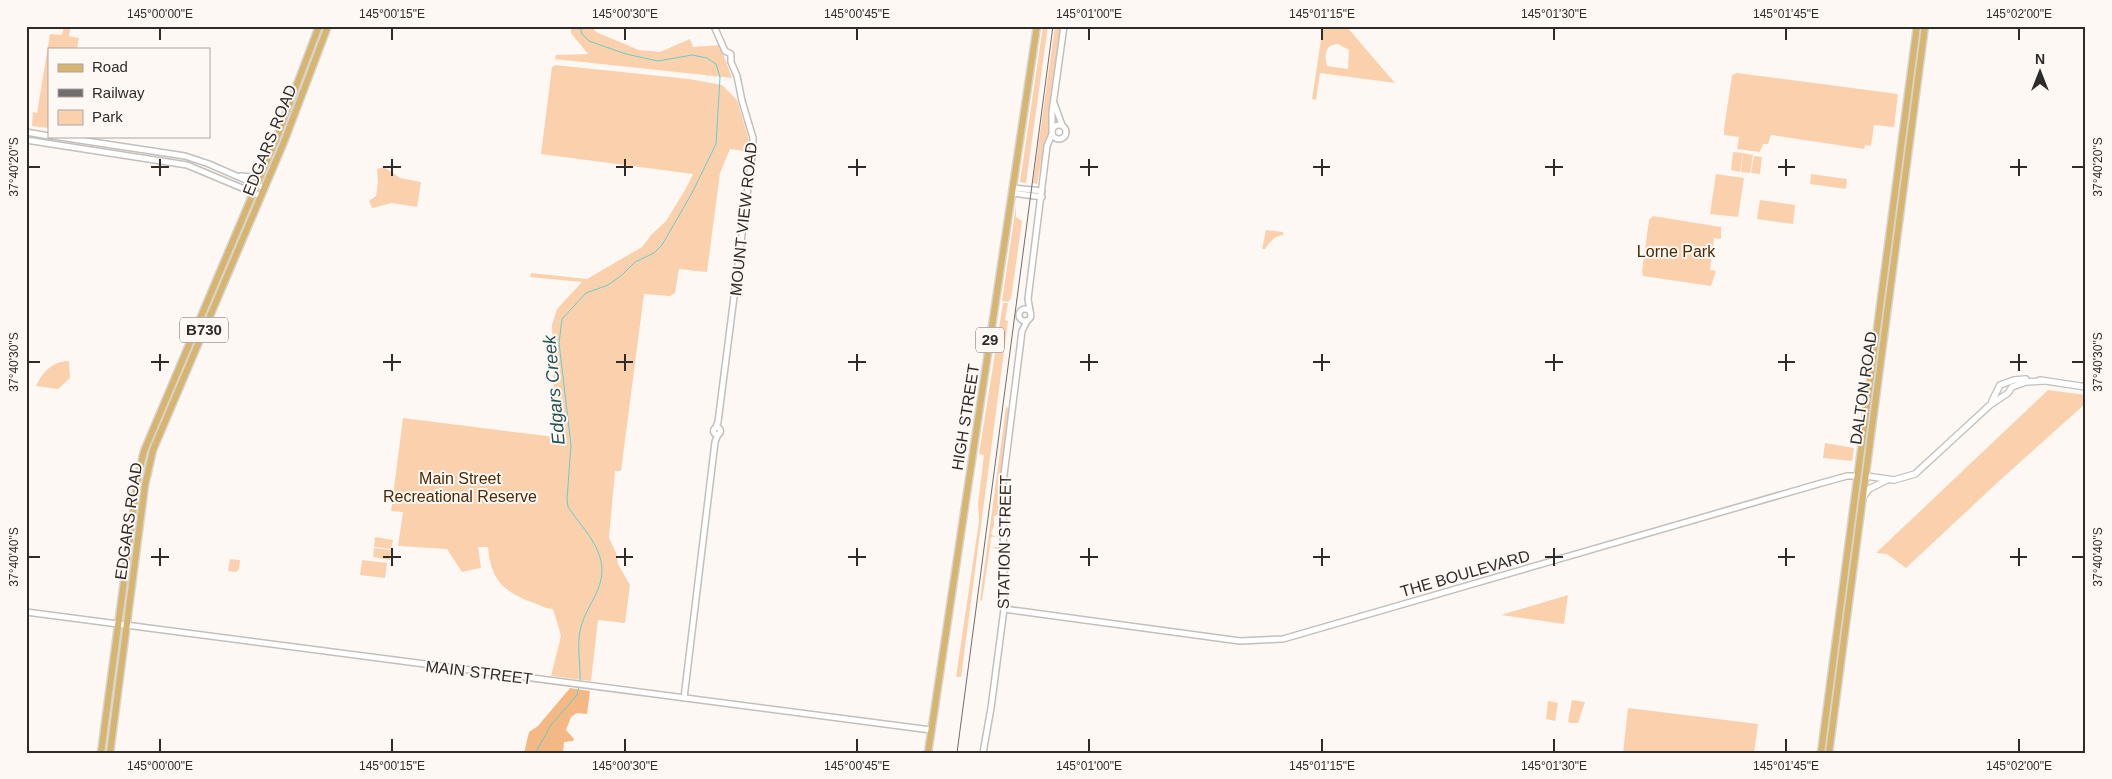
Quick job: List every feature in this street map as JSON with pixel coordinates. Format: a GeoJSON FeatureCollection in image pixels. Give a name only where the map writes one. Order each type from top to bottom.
{"type":"FeatureCollection","features":[{"type":"Feature","properties":{"kind":"main road","name":"EDGARS ROAD"},"geometry":{"type":"LineString","coordinates":[[101,753],[138,476],[144,451],[281,128],[319,26]]}},
{"type":"Feature","properties":{"kind":"main road","name":"EDGARS ROAD"},"geometry":{"type":"LineString","coordinates":[[110,753],[145,485],[153,450],[261,196],[328,26]]}},
{"type":"Feature","properties":{"kind":"main road","name":"HIGH STREET"},"geometry":{"type":"LineString","coordinates":[[928,753],[1037,26]]}},
{"type":"Feature","properties":{"kind":"main road","name":"DALTON ROAD"},"geometry":{"type":"LineString","coordinates":[[1821,753],[1917,26]]}},
{"type":"Feature","properties":{"kind":"main road","name":"DALTON ROAD"},"geometry":{"type":"LineString","coordinates":[[1829,753],[1925,26]]}},
{"type":"Feature","properties":{"kind":"main road"},"geometry":{"type":"LineString","coordinates":[[1912,67],[1920,68]]}},
{"type":"Feature","properties":{"kind":"main road"},"geometry":{"type":"LineString","coordinates":[[1894,199],[1902,200]]}},
{"type":"Feature","properties":{"kind":"main road"},"geometry":{"type":"LineString","coordinates":[[1879,312],[1887,313]]}},
{"type":"Feature","properties":{"kind":"main road"},"geometry":{"type":"LineString","coordinates":[[2043,381],[2019,384],[2004,395],[2000,394],[1998,389],[2000,385],[2005,383],[2025,379],[2043,381],[2086,387]]}},
{"type":"Feature","properties":{"kind":"main road"},"geometry":{"type":"LineString","coordinates":[[2005,383],[2009,390]]}},
{"type":"Feature","properties":{"kind":"main road","name":"THE BOULEVARD"},"geometry":{"type":"LineString","coordinates":[[1990,405],[1998,389]]}},
{"type":"Feature","properties":{"kind":"main road","name":"THE BOULEVARD"},"geometry":{"type":"LineString","coordinates":[[1857,476],[1889,480],[1907,477],[1920,471],[1990,405],[2004,395]]}},
{"type":"Feature","properties":{"kind":"main road"},"geometry":{"type":"LineString","coordinates":[[1864,497],[1869,489],[1889,480]]}},
{"type":"Feature","properties":{"kind":"main road"},"geometry":{"type":"LineString","coordinates":[[1824,728],[1832,729]]}},
{"type":"Feature","properties":{"kind":"street","name":"MOUNT VIEW ROAD"},"geometry":{"type":"LineString","coordinates":[[684,698],[754,144],[737,76],[731,62],[731,54],[725,51],[714,26]]}},
{"type":"Feature","properties":{"kind":"street"},"geometry":{"type":"LineString","coordinates":[[1058,139],[1052,132],[1051,117],[1064,26]]}},
{"type":"Feature","properties":{"kind":"street"},"geometry":{"type":"LineString","coordinates":[[1047,152],[1052,143],[1066,135],[1066,130],[1062,126],[1054,100]]}},
{"type":"Feature","properties":{"kind":"street"},"geometry":{"type":"LineString","coordinates":[[1028,299],[1020,314],[1020,318],[1027,321],[1031,318],[1028,299],[1047,152],[1055,126],[1062,126]]}},
{"type":"Feature","properties":{"kind":"street"},"geometry":{"type":"LineString","coordinates":[[26,132],[48,136]]}},
{"type":"Feature","properties":{"kind":"street"},"geometry":{"type":"LineString","coordinates":[[66,138],[191,158],[264,188]]}},
{"type":"Feature","properties":{"kind":"street"},"geometry":{"type":"LineString","coordinates":[[26,140],[193,167],[261,196]]}},
{"type":"Feature","properties":{"kind":"street"},"geometry":{"type":"LineString","coordinates":[[152,159],[153,151]]}},
{"type":"Feature","properties":{"kind":"street"},"geometry":{"type":"LineString","coordinates":[[233,175],[260,176]]}},
{"type":"Feature","properties":{"kind":"street"},"geometry":{"type":"LineString","coordinates":[[1012,190],[1042,194]]}},
{"type":"Feature","properties":{"kind":"street"},"geometry":{"type":"LineString","coordinates":[[1022,310],[1027,309],[1030,312]]}},
{"type":"Feature","properties":{"kind":"street","name":"STATION STREET"},"geometry":{"type":"LineString","coordinates":[[983,753],[990,716],[1004,609],[1003,483],[1022,331],[1020,318]]}},
{"type":"Feature","properties":{"kind":"street","name":"STATION STREET"},"geometry":{"type":"LineString","coordinates":[[1022,331],[1027,321]]}},
{"type":"Feature","properties":{"kind":"street","name":"THE BOULEVARD"},"geometry":{"type":"LineString","coordinates":[[1004,609],[1240,641],[1283,639],[1834,480],[1857,476]]}},
{"type":"Feature","properties":{"kind":"street","name":"MAIN STREET"},"geometry":{"type":"LineString","coordinates":[[26,612],[931,730]]}},
{"type":"Feature","properties":{"kind":"green space"},"geometry":{"type":"Polygon","coordinates":[[[64,26],[71,26],[69,36],[79,38],[77,48],[48,48],[48,128],[32,126],[33,112],[37,113],[50,34],[62,35],[64,26]]]}},
{"type":"Feature","properties":{"kind":"green space"},"geometry":{"type":"Polygon","coordinates":[[[571,26],[591,26],[596,32],[639,50],[660,52],[690,39],[693,47],[720,45],[732,78],[555,59],[556,55],[588,54],[571,33],[571,26]]]}},
{"type":"Feature","properties":{"kind":"green space"},"geometry":{"type":"Polygon","coordinates":[[[1043,26],[1048,26],[1026,183],[1020,182],[1043,26]]]}},
{"type":"Feature","properties":{"kind":"green space"},"geometry":{"type":"Polygon","coordinates":[[[1055,26],[1061,26],[1049,106],[1051,107],[1049,135],[1044,146],[1037,184],[1033,183],[1055,26]]]}},
{"type":"Feature","properties":{"kind":"green space"},"geometry":{"type":"Polygon","coordinates":[[[1323,26],[1346,26],[1395,83],[1320,73],[1316,100],[1312,99],[1323,26]],[[1338,44],[1330,46],[1326,51],[1327,66],[1348,69],[1349,50],[1338,44]]]}},
{"type":"Feature","properties":{"kind":"green space","name":"Main Street Recreational Reserve"},"geometry":{"type":"Polygon","coordinates":[[[555,65],[689,79],[722,85],[737,100],[750,144],[750,152],[730,149],[720,173],[707,272],[679,269],[675,293],[670,296],[644,294],[621,471],[615,471],[609,538],[616,553],[618,564],[630,585],[625,623],[598,620],[591,681],[551,676],[561,636],[553,609],[545,608],[524,599],[501,584],[492,569],[488,547],[478,547],[481,568],[462,572],[447,549],[398,546],[403,512],[391,511],[403,418],[555,437],[552,325],[557,309],[582,282],[530,277],[531,273],[587,279],[642,247],[651,235],[666,221],[693,174],[541,154],[552,67],[555,65]]]}},
{"type":"Feature","properties":{"kind":"green space"},"geometry":{"type":"Polygon","coordinates":[[[1737,73],[1898,94],[1894,127],[1874,125],[1871,146],[1865,145],[1864,149],[1771,135],[1768,144],[1763,144],[1760,152],[1737,149],[1739,137],[1724,135],[1724,129],[1732,75],[1737,73]]]}},
{"type":"Feature","properties":{"kind":"green space"},"geometry":{"type":"Polygon","coordinates":[[[1733,152],[1743,153],[1740,172],[1731,170],[1733,152]]]}},
{"type":"Feature","properties":{"kind":"green space"},"geometry":{"type":"Polygon","coordinates":[[[1743,153],[1753,155],[1750,173],[1741,172],[1743,153]]]}},
{"type":"Feature","properties":{"kind":"green space"},"geometry":{"type":"Polygon","coordinates":[[[1754,156],[1762,157],[1760,174],[1751,173],[1754,156]]]}},
{"type":"Feature","properties":{"kind":"green space"},"geometry":{"type":"Polygon","coordinates":[[[384,167],[400,178],[421,182],[417,207],[392,203],[372,208],[369,201],[376,196],[377,169],[384,167]]]}},
{"type":"Feature","properties":{"kind":"green space"},"geometry":{"type":"Polygon","coordinates":[[[1716,174],[1744,178],[1738,217],[1710,214],[1716,174]]]}},
{"type":"Feature","properties":{"kind":"green space"},"geometry":{"type":"Polygon","coordinates":[[[1811,174],[1847,179],[1846,189],[1810,184],[1811,174]]]}},
{"type":"Feature","properties":{"kind":"green space"},"geometry":{"type":"Polygon","coordinates":[[[1760,200],[1795,205],[1793,224],[1757,219],[1760,200]]]}},
{"type":"Feature","properties":{"kind":"green space"},"geometry":{"type":"Polygon","coordinates":[[[1016,206],[1016,217],[1022,221],[1011,299],[1008,302],[1002,301],[1016,206]]]}},
{"type":"Feature","properties":{"kind":"green space","name":"Lorne Park"},"geometry":{"type":"Polygon","coordinates":[[[1653,216],[1721,227],[1721,239],[1714,238],[1710,270],[1716,271],[1711,286],[1643,276],[1642,271],[1649,220],[1653,216]]]}},
{"type":"Feature","properties":{"kind":"green space"},"geometry":{"type":"Polygon","coordinates":[[[1266,230],[1283,232],[1283,235],[1275,238],[1265,249],[1262,249],[1266,230]]]}},
{"type":"Feature","properties":{"kind":"green space"},"geometry":{"type":"Polygon","coordinates":[[[1003,303],[1008,303],[1005,320],[1008,321],[961,677],[956,677],[979,521],[978,504],[984,455],[979,454],[1003,303]]]}},
{"type":"Feature","properties":{"kind":"green space"},"geometry":{"type":"Polygon","coordinates":[[[69,361],[70,378],[58,389],[36,386],[41,376],[49,368],[58,363],[69,361]]]}},
{"type":"Feature","properties":{"kind":"green space"},"geometry":{"type":"Polygon","coordinates":[[[2048,390],[2086,395],[2086,403],[1906,568],[1887,554],[1876,553],[2048,390]]]}},
{"type":"Feature","properties":{"kind":"green space"},"geometry":{"type":"Polygon","coordinates":[[[1006,407],[1010,409],[1000,480],[1001,519],[999,519],[998,515],[994,516],[994,526],[991,533],[993,536],[999,536],[991,537],[982,601],[980,600],[1006,407]]]}},
{"type":"Feature","properties":{"kind":"green space"},"geometry":{"type":"Polygon","coordinates":[[[1825,443],[1854,448],[1852,461],[1823,458],[1825,443]]]}},
{"type":"Feature","properties":{"kind":"green space"},"geometry":{"type":"Polygon","coordinates":[[[375,537],[393,540],[391,549],[374,547],[375,537]]]}},
{"type":"Feature","properties":{"kind":"green space"},"geometry":{"type":"Polygon","coordinates":[[[999,543],[1001,544],[1001,557],[999,557],[999,549],[990,547],[999,547],[999,543]]]}},
{"type":"Feature","properties":{"kind":"green space"},"geometry":{"type":"Polygon","coordinates":[[[374,548],[391,550],[390,560],[373,557],[374,548]]]}},
{"type":"Feature","properties":{"kind":"green space"},"geometry":{"type":"Polygon","coordinates":[[[230,559],[240,560],[239,569],[236,572],[228,571],[230,559]]]}},
{"type":"Feature","properties":{"kind":"green space"},"geometry":{"type":"Polygon","coordinates":[[[362,560],[387,563],[385,578],[360,575],[362,560]]]}},
{"type":"Feature","properties":{"kind":"green space"},"geometry":{"type":"Polygon","coordinates":[[[1568,595],[1564,624],[1501,615],[1568,595]]]}},
{"type":"Feature","properties":{"kind":"green space"},"geometry":{"type":"Polygon","coordinates":[[[1572,700],[1585,702],[1578,723],[1570,723],[1568,721],[1572,700]]]}},
{"type":"Feature","properties":{"kind":"green space"},"geometry":{"type":"Polygon","coordinates":[[[1548,701],[1558,703],[1555,721],[1546,719],[1548,701]]]}},
{"type":"Feature","properties":{"kind":"green space"},"geometry":{"type":"Polygon","coordinates":[[[1628,708],[1758,724],[1754,753],[1623,753],[1628,708]]]}},
{"type":"Feature","properties":{"kind":"shaded area"},"geometry":{"type":"Polygon","coordinates":[[[570,688],[590,691],[587,714],[577,713],[571,717],[566,730],[574,739],[573,741],[564,742],[563,753],[524,753],[529,732],[538,726],[570,688]]]}},
{"type":"Feature","properties":{"kind":"waterway","name":"Edgars Creek"},"geometry":{"type":"LineString","coordinates":[[580,26],[582,34],[589,41],[626,54],[658,61],[692,55],[707,58],[716,64],[720,77],[716,144],[692,193],[662,245],[654,253],[635,262],[608,285],[586,293],[562,319],[559,343],[571,445],[568,507],[595,545],[602,566],[598,589],[581,627],[579,647],[580,681]]}},
{"type":"Feature","properties":{"kind":"waterway","name":"Edgars Creek"},"geometry":{"type":"LineString","coordinates":[[538,753],[537,750],[551,725],[577,695],[579,687]]}},
{"type":"Feature","properties":{"kind":"railway"},"geometry":{"type":"LineString","coordinates":[[957,753],[1053,26]]}}]}
